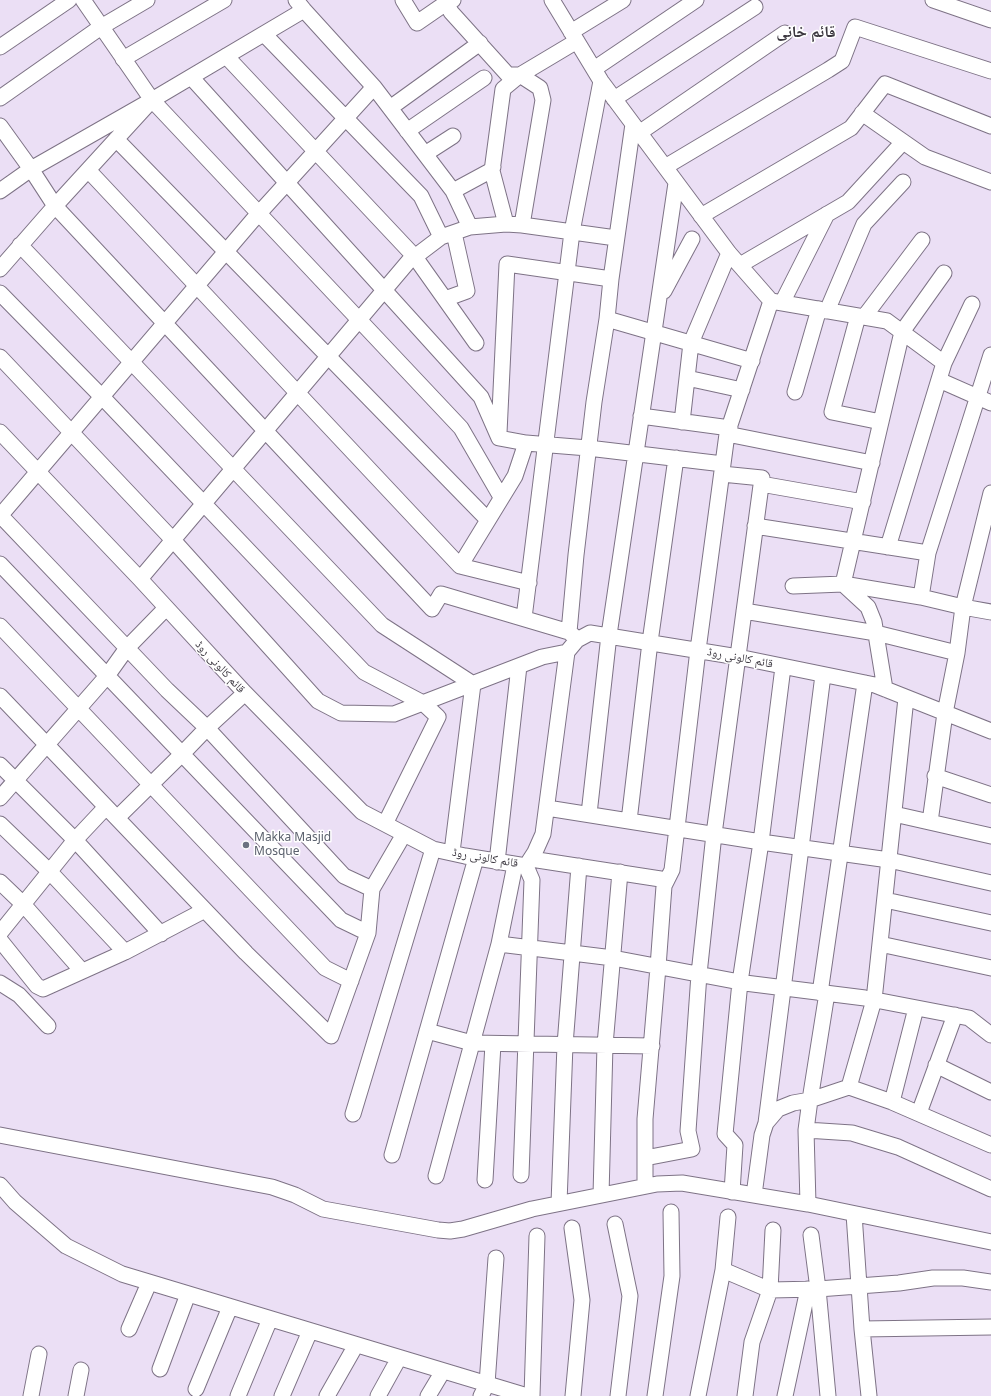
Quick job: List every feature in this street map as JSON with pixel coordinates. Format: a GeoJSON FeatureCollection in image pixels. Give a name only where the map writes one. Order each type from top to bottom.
{"type":"FeatureCollection","features":[{"type":"Feature","properties":{"kind":"street"},"geometry":{"type":"LineString","coordinates":[[0,47],[69,0]]}},
{"type":"Feature","properties":{"kind":"street"},"geometry":{"type":"LineString","coordinates":[[83,0],[152,100],[258,214],[462,428],[502,497]]}},
{"type":"Feature","properties":{"kind":"street"},"geometry":{"type":"LineString","coordinates":[[0,98],[101,27],[147,0]]}},
{"type":"Feature","properties":{"kind":"street"},"geometry":{"type":"LineString","coordinates":[[123,59],[224,0]]}},
{"type":"Feature","properties":{"kind":"street"},"geometry":{"type":"LineString","coordinates":[[403,0],[416,23],[448,1],[451,12],[508,75],[520,75],[540,88],[543,100],[522,225]]}},
{"type":"Feature","properties":{"kind":"street"},"geometry":{"type":"LineString","coordinates":[[552,0],[597,75],[676,183],[729,253],[777,302],[886,321],[944,363]]}},
{"type":"Feature","properties":{"kind":"street"},"geometry":{"type":"LineString","coordinates":[[506,224],[492,171],[503,89],[520,75],[624,0]]}},
{"type":"Feature","properties":{"kind":"street"},"geometry":{"type":"LineString","coordinates":[[524,618],[572,232],[597,75],[696,0]]}},
{"type":"Feature","properties":{"kind":"street"},"geometry":{"type":"LineString","coordinates":[[932,0],[991,20]]}},
{"type":"Feature","properties":{"kind":"street"},"geometry":{"type":"LineString","coordinates":[[0,191],[30,169],[264,34],[300,5],[374,87],[453,191],[470,227]]}},
{"type":"Feature","properties":{"kind":"street"},"geometry":{"type":"LineString","coordinates":[[614,99],[756,7]]}},
{"type":"Feature","properties":{"kind":"street"},"geometry":{"type":"LineString","coordinates":[[665,167],[842,61],[855,27],[991,71]]}},
{"type":"Feature","properties":{"kind":"street"},"geometry":{"type":"LineString","coordinates":[[0,357],[173,540],[318,701],[341,713],[394,714],[519,666],[542,658],[567,652],[573,636],[576,555],[594,402],[607,318],[616,238],[636,128],[785,33]]}},
{"type":"Feature","properties":{"kind":"street"},"geometry":{"type":"LineString","coordinates":[[264,34],[421,196],[448,235],[467,291],[445,299]]}},
{"type":"Feature","properties":{"kind":"street"},"geometry":{"type":"LineString","coordinates":[[390,108],[480,43]]}},
{"type":"Feature","properties":{"kind":"street"},"geometry":{"type":"LineString","coordinates":[[226,56],[415,257],[476,343]]}},
{"type":"Feature","properties":{"kind":"street"},"geometry":{"type":"LineString","coordinates":[[191,77],[481,397],[499,438]]}},
{"type":"Feature","properties":{"kind":"street"},"geometry":{"type":"LineString","coordinates":[[407,131],[484,78]]}},
{"type":"Feature","properties":{"kind":"street"},"geometry":{"type":"LineString","coordinates":[[701,216],[851,128],[885,84],[991,126]]}},
{"type":"Feature","properties":{"kind":"street"},"geometry":{"type":"LineString","coordinates":[[372,889],[344,876],[207,728],[168,690],[0,516],[258,214],[374,87]]}},
{"type":"Feature","properties":{"kind":"street"},"geometry":{"type":"LineString","coordinates":[[0,268],[152,100]]}},
{"type":"Feature","properties":{"kind":"street"},"geometry":{"type":"LineString","coordinates":[[862,113],[925,157],[991,182]]}},
{"type":"Feature","properties":{"kind":"street"},"geometry":{"type":"LineString","coordinates":[[0,126],[55,206],[432,609],[441,594],[524,618],[573,636]]}},
{"type":"Feature","properties":{"kind":"street"},"geometry":{"type":"LineString","coordinates":[[425,154],[453,136]]}},
{"type":"Feature","properties":{"kind":"street"},"geometry":{"type":"LineString","coordinates":[[116,139],[488,520]]}},
{"type":"Feature","properties":{"kind":"street"},"geometry":{"type":"LineString","coordinates":[[740,265],[848,202],[904,142]]}},
{"type":"Feature","properties":{"kind":"street"},"geometry":{"type":"LineString","coordinates":[[453,191],[490,171],[493,167]]}},
{"type":"Feature","properties":{"kind":"street"},"geometry":{"type":"LineString","coordinates":[[88,170],[460,566],[529,583]]}},
{"type":"Feature","properties":{"kind":"street"},"geometry":{"type":"LineString","coordinates":[[795,392],[823,310],[864,224],[903,182]]}},
{"type":"Feature","properties":{"kind":"street"},"geometry":{"type":"LineString","coordinates":[[589,814],[609,635],[676,183]]}},
{"type":"Feature","properties":{"kind":"street"},"geometry":{"type":"LineString","coordinates":[[645,1186],[645,1119],[664,886],[672,870],[698,650],[728,431],[752,360],[777,302],[827,214]]}},
{"type":"Feature","properties":{"kind":"street"},"geometry":{"type":"LineString","coordinates":[[140,579],[408,262],[448,235],[470,227],[506,224],[522,225],[616,238]]}},
{"type":"Feature","properties":{"kind":"street"},"geometry":{"type":"LineString","coordinates":[[658,303],[692,239]]}},
{"type":"Feature","properties":{"kind":"street"},"geometry":{"type":"LineString","coordinates":[[881,422],[832,412],[861,317],[922,240]]}},
{"type":"Feature","properties":{"kind":"street"},"geometry":{"type":"LineString","coordinates":[[20,246],[382,626],[472,684]]}},
{"type":"Feature","properties":{"kind":"street"},"geometry":{"type":"LineString","coordinates":[[682,422],[691,343],[729,253]]}},
{"type":"Feature","properties":{"kind":"street"},"geometry":{"type":"LineString","coordinates":[[499,438],[506,264],[611,279]]}},
{"type":"Feature","properties":{"kind":"street"},"geometry":{"type":"LineString","coordinates":[[843,584],[902,332],[944,273]]}},
{"type":"Feature","properties":{"kind":"street"},"geometry":{"type":"LineString","coordinates":[[0,293],[102,397],[364,672],[423,703],[438,717],[385,824]]}},
{"type":"Feature","properties":{"kind":"street"},"geometry":{"type":"LineString","coordinates":[[888,547],[944,363],[972,304]]}},
{"type":"Feature","properties":{"kind":"street"},"geometry":{"type":"LineString","coordinates":[[607,318],[752,360]]}},
{"type":"Feature","properties":{"kind":"street"},"geometry":{"type":"LineString","coordinates":[[921,597],[928,553],[984,400],[991,355]]}},
{"type":"Feature","properties":{"kind":"street"},"geometry":{"type":"LineString","coordinates":[[687,378],[742,390]]}},
{"type":"Feature","properties":{"kind":"street"},"geometry":{"type":"LineString","coordinates":[[939,380],[984,400]]}},
{"type":"Feature","properties":{"kind":"street"},"geometry":{"type":"LineString","coordinates":[[641,416],[728,431],[872,463]]}},
{"type":"Feature","properties":{"kind":"street","name":"قائم کالونی روڈ"},"geometry":{"type":"LineString","coordinates":[[0,432],[140,579],[245,693],[362,812],[433,849],[497,862],[524,863],[543,834],[567,652]]}},
{"type":"Feature","properties":{"kind":"street"},"geometry":{"type":"LineString","coordinates":[[499,438],[526,443],[676,458],[762,478],[714,834],[698,974],[688,1131],[692,1149],[645,1158]]}},
{"type":"Feature","properties":{"kind":"street"},"geometry":{"type":"LineString","coordinates":[[460,566],[515,476],[526,443]]}},
{"type":"Feature","properties":{"kind":"street"},"geometry":{"type":"LineString","coordinates":[[629,821],[650,642],[676,458]]}},
{"type":"Feature","properties":{"kind":"street"},"geometry":{"type":"LineString","coordinates":[[761,484],[863,502]]}},
{"type":"Feature","properties":{"kind":"street"},"geometry":{"type":"LineString","coordinates":[[930,822],[944,713],[956,653],[963,607],[991,493]]}},
{"type":"Feature","properties":{"kind":"street"},"geometry":{"type":"LineString","coordinates":[[755,526],[928,553]]}},
{"type":"Feature","properties":{"kind":"street"},"geometry":{"type":"LineString","coordinates":[[0,564],[341,920],[368,934]]}},
{"type":"Feature","properties":{"kind":"street"},"geometry":{"type":"LineString","coordinates":[[793,586],[843,584],[921,597],[991,612]]}},
{"type":"Feature","properties":{"kind":"street"},"geometry":{"type":"LineString","coordinates":[[843,584],[868,607],[874,622],[885,689]]}},
{"type":"Feature","properties":{"kind":"street"},"geometry":{"type":"LineString","coordinates":[[0,798],[107,676],[127,648],[166,608]]}},
{"type":"Feature","properties":{"kind":"street"},"geometry":{"type":"LineString","coordinates":[[744,611],[876,633],[956,653]]}},
{"type":"Feature","properties":{"kind":"street"},"geometry":{"type":"LineString","coordinates":[[0,626],[325,968],[351,981]]}},
{"type":"Feature","properties":{"kind":"street","name":"قائم کالونی روڈ"},"geometry":{"type":"LineString","coordinates":[[573,636],[590,633],[609,635],[738,657],[876,685],[991,731]]}},
{"type":"Feature","properties":{"kind":"street"},"geometry":{"type":"LineString","coordinates":[[497,862],[519,666]]}},
{"type":"Feature","properties":{"kind":"street"},"geometry":{"type":"LineString","coordinates":[[732,1192],[735,1145],[725,1134],[740,982],[761,842],[783,667]]}},
{"type":"Feature","properties":{"kind":"street"},"geometry":{"type":"LineString","coordinates":[[754,1195],[762,1135],[766,1124],[782,988],[823,675]]}},
{"type":"Feature","properties":{"kind":"street"},"geometry":{"type":"LineString","coordinates":[[808,1204],[806,1130],[840,853],[865,683]]}},
{"type":"Feature","properties":{"kind":"street"},"geometry":{"type":"LineString","coordinates":[[452,852],[472,684]]}},
{"type":"Feature","properties":{"kind":"street"},"geometry":{"type":"LineString","coordinates":[[117,818],[207,728],[245,693]]}},
{"type":"Feature","properties":{"kind":"street"},"geometry":{"type":"LineString","coordinates":[[0,696],[246,953],[331,1036],[368,934],[372,889],[404,834]]}},
{"type":"Feature","properties":{"kind":"street"},"geometry":{"type":"LineString","coordinates":[[849,1087],[874,1000],[906,698]]}},
{"type":"Feature","properties":{"kind":"street"},"geometry":{"type":"LineString","coordinates":[[0,765],[75,840],[160,934]]}},
{"type":"Feature","properties":{"kind":"street"},"geometry":{"type":"LineString","coordinates":[[936,776],[991,795]]}},
{"type":"Feature","properties":{"kind":"street"},"geometry":{"type":"LineString","coordinates":[[0,933],[75,840],[106,807]]}},
{"type":"Feature","properties":{"kind":"street"},"geometry":{"type":"LineString","coordinates":[[547,808],[761,842],[889,860],[991,882]]}},
{"type":"Feature","properties":{"kind":"street"},"geometry":{"type":"LineString","coordinates":[[894,814],[991,836]]}},
{"type":"Feature","properties":{"kind":"street"},"geometry":{"type":"LineString","coordinates":[[0,824],[50,872],[125,952]]}},
{"type":"Feature","properties":{"kind":"street"},"geometry":{"type":"LineString","coordinates":[[353,1114],[433,849]]}},
{"type":"Feature","properties":{"kind":"street"},"geometry":{"type":"LineString","coordinates":[[392,1155],[476,858]]}},
{"type":"Feature","properties":{"kind":"street"},"geometry":{"type":"LineString","coordinates":[[524,863],[579,866],[667,880]]}},
{"type":"Feature","properties":{"kind":"street"},"geometry":{"type":"LineString","coordinates":[[436,1176],[499,944],[524,863]]}},
{"type":"Feature","properties":{"kind":"street"},"geometry":{"type":"LineString","coordinates":[[521,1174],[532,880],[524,863]]}},
{"type":"Feature","properties":{"kind":"street"},"geometry":{"type":"LineString","coordinates":[[559,1204],[565,1045],[579,866]]}},
{"type":"Feature","properties":{"kind":"street"},"geometry":{"type":"LineString","coordinates":[[601,1195],[605,1045],[620,872]]}},
{"type":"Feature","properties":{"kind":"street"},"geometry":{"type":"LineString","coordinates":[[0,882],[23,904],[82,971]]}},
{"type":"Feature","properties":{"kind":"street"},"geometry":{"type":"LineString","coordinates":[[885,900],[991,924]]}},
{"type":"Feature","properties":{"kind":"street"},"geometry":{"type":"LineString","coordinates":[[0,940],[37,986],[43,989],[125,952],[206,910]]}},
{"type":"Feature","properties":{"kind":"street"},"geometry":{"type":"LineString","coordinates":[[499,944],[612,958],[740,982],[874,1000],[969,1018],[991,1035]]}},
{"type":"Feature","properties":{"kind":"street"},"geometry":{"type":"LineString","coordinates":[[880,944],[991,968]]}},
{"type":"Feature","properties":{"kind":"street"},"geometry":{"type":"LineString","coordinates":[[0,983],[19,995],[48,1026]]}},
{"type":"Feature","properties":{"kind":"street"},"geometry":{"type":"LineString","coordinates":[[892,1102],[916,1008]]}},
{"type":"Feature","properties":{"kind":"street"},"geometry":{"type":"LineString","coordinates":[[919,1113],[955,1015]]}},
{"type":"Feature","properties":{"kind":"street"},"geometry":{"type":"LineString","coordinates":[[427,1031],[472,1043],[652,1046]]}},
{"type":"Feature","properties":{"kind":"street"},"geometry":{"type":"LineString","coordinates":[[485,1180],[493,1044]]}},
{"type":"Feature","properties":{"kind":"street"},"geometry":{"type":"LineString","coordinates":[[936,1066],[991,1092]]}},
{"type":"Feature","properties":{"kind":"street"},"geometry":{"type":"LineString","coordinates":[[766,1124],[778,1109],[793,1103],[810,1100],[849,1087],[919,1113],[991,1145]]}},
{"type":"Feature","properties":{"kind":"street"},"geometry":{"type":"LineString","coordinates":[[806,1130],[852,1133],[898,1147],[991,1190]]}},
{"type":"Feature","properties":{"kind":"street"},"geometry":{"type":"LineString","coordinates":[[0,1135],[272,1187],[295,1195],[323,1209],[438,1230],[450,1231],[463,1229],[532,1209],[645,1186],[682,1183],[808,1204],[991,1242]]}},
{"type":"Feature","properties":{"kind":"street"},"geometry":{"type":"LineString","coordinates":[[0,1185],[15,1202],[66,1246],[122,1274],[443,1371],[484,1390],[527,1396]]}},
{"type":"Feature","properties":{"kind":"street"},"geometry":{"type":"LineString","coordinates":[[655,1396],[672,1276],[671,1212]]}},
{"type":"Feature","properties":{"kind":"street"},"geometry":{"type":"LineString","coordinates":[[854,1214],[862,1329],[869,1396]]}},
{"type":"Feature","properties":{"kind":"street"},"geometry":{"type":"LineString","coordinates":[[698,1396],[723,1270],[728,1217]]}},
{"type":"Feature","properties":{"kind":"street"},"geometry":{"type":"LineString","coordinates":[[615,1224],[630,1296],[618,1396]]}},
{"type":"Feature","properties":{"kind":"street"},"geometry":{"type":"LineString","coordinates":[[572,1228],[582,1300],[573,1396]]}},
{"type":"Feature","properties":{"kind":"street"},"geometry":{"type":"LineString","coordinates":[[745,1396],[752,1342],[770,1290],[773,1230]]}},
{"type":"Feature","properties":{"kind":"street"},"geometry":{"type":"LineString","coordinates":[[811,1235],[813,1289],[828,1396]]}},
{"type":"Feature","properties":{"kind":"street"},"geometry":{"type":"LineString","coordinates":[[532,1396],[537,1236]]}},
{"type":"Feature","properties":{"kind":"street"},"geometry":{"type":"LineString","coordinates":[[484,1390],[496,1258]]}},
{"type":"Feature","properties":{"kind":"street"},"geometry":{"type":"LineString","coordinates":[[723,1270],[770,1290],[859,1286],[899,1283],[933,1278],[963,1278],[991,1282]]}},
{"type":"Feature","properties":{"kind":"street"},"geometry":{"type":"LineString","coordinates":[[129,1329],[149,1283]]}},
{"type":"Feature","properties":{"kind":"street"},"geometry":{"type":"LineString","coordinates":[[785,1396],[813,1289]]}},
{"type":"Feature","properties":{"kind":"street"},"geometry":{"type":"LineString","coordinates":[[160,1369],[188,1294]]}},
{"type":"Feature","properties":{"kind":"street"},"geometry":{"type":"LineString","coordinates":[[196,1389],[230,1307]]}},
{"type":"Feature","properties":{"kind":"street"},"geometry":{"type":"LineString","coordinates":[[238,1396],[270,1319]]}},
{"type":"Feature","properties":{"kind":"street"},"geometry":{"type":"LineString","coordinates":[[862,1329],[991,1327]]}},
{"type":"Feature","properties":{"kind":"street"},"geometry":{"type":"LineString","coordinates":[[282,1396],[310,1331]]}},
{"type":"Feature","properties":{"kind":"street"},"geometry":{"type":"LineString","coordinates":[[327,1396],[356,1345]]}},
{"type":"Feature","properties":{"kind":"street"},"geometry":{"type":"LineString","coordinates":[[31,1396],[39,1354]]}},
{"type":"Feature","properties":{"kind":"street"},"geometry":{"type":"LineString","coordinates":[[378,1396],[399,1358]]}},
{"type":"Feature","properties":{"kind":"street"},"geometry":{"type":"LineString","coordinates":[[76,1396],[81,1370]]}},
{"type":"Feature","properties":{"kind":"street"},"geometry":{"type":"LineString","coordinates":[[428,1396],[443,1371]]}},
{"type":"Feature","properties":{"kind":"place","name":"Makka Masjid Mosque"},"geometry":{"type":"Point","coordinates":[246,845]}},
{"type":"Feature","properties":{"kind":"district","name":"قائم خانى"},"geometry":{"type":"Point","coordinates":[806,32]}}]}
